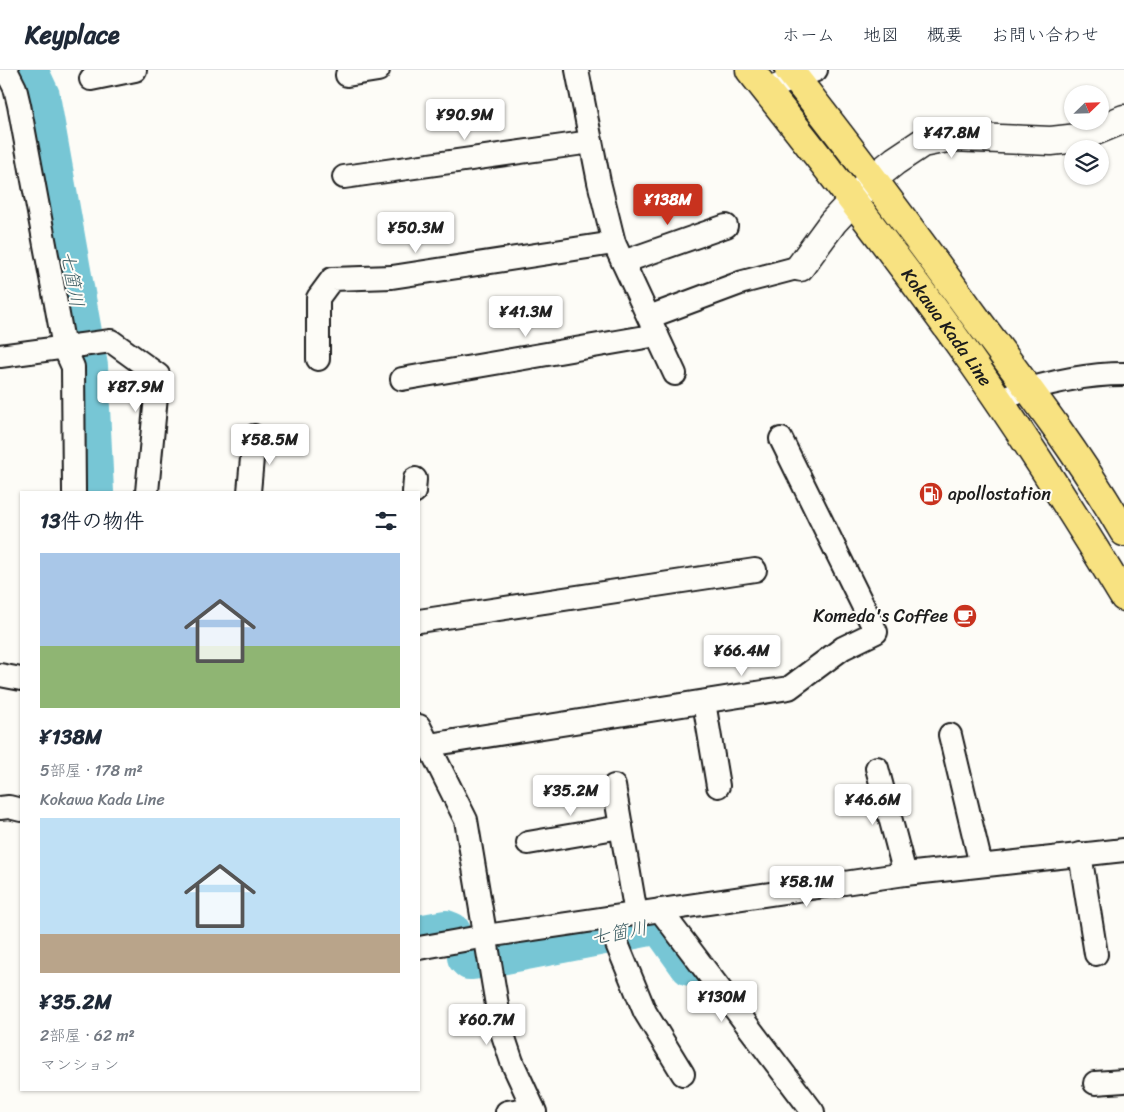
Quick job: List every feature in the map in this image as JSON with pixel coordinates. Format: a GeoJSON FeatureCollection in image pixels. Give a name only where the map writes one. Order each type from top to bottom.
{"type":"FeatureCollection","features":[{"type":"Feature","properties":{"kind":"main road","name":"Kokawa Kada Line"},"geometry":{"type":"LineString","coordinates":[[800,73],[874,178],[1028,388],[1106,501],[1124,532]]}},
{"type":"Feature","properties":{"kind":"main road","name":"Kokawa Kada Line"},"geometry":{"type":"LineString","coordinates":[[758,80],[853,200],[969,357],[1078,521],[1124,598]]}},
{"type":"Feature","properties":{"kind":"street"},"geometry":{"type":"LineString","coordinates":[[6,70],[15,88],[79,345],[73,367],[74,491]]}},
{"type":"Feature","properties":{"kind":"street"},"geometry":{"type":"LineString","coordinates":[[91,79],[135,70]]}},
{"type":"Feature","properties":{"kind":"street"},"geometry":{"type":"LineString","coordinates":[[348,75],[378,70]]}},
{"type":"Feature","properties":{"kind":"street"},"geometry":{"type":"LineString","coordinates":[[577,70],[599,182],[619,252],[674,374]]}},
{"type":"Feature","properties":{"kind":"street"},"geometry":{"type":"LineString","coordinates":[[758,80],[800,73]]}},
{"type":"Feature","properties":{"kind":"street"},"geometry":{"type":"LineString","coordinates":[[402,379],[653,326],[743,282],[800,267],[833,222],[874,178],[922,143],[952,138],[1051,141],[1069,139],[1086,135],[1124,119]]}},
{"type":"Feature","properties":{"kind":"street"},"geometry":{"type":"LineString","coordinates":[[344,177],[591,142]]}},
{"type":"Feature","properties":{"kind":"street"},"geometry":{"type":"LineString","coordinates":[[318,358],[318,298],[332,279],[392,277],[619,252],[726,226]]}},
{"type":"Feature","properties":{"kind":"street"},"geometry":{"type":"LineString","coordinates":[[0,356],[111,341],[158,374],[147,491]]}},
{"type":"Feature","properties":{"kind":"street"},"geometry":{"type":"LineString","coordinates":[[997,400],[1028,388],[1100,374],[1124,374]]}},
{"type":"Feature","properties":{"kind":"street"},"geometry":{"type":"LineString","coordinates":[[249,491],[254,436]]}},
{"type":"Feature","properties":{"kind":"street"},"geometry":{"type":"LineString","coordinates":[[507,1112],[534,1110],[512,1062],[501,1029],[466,820],[424,735],[704,702],[789,688],[843,648],[876,632],[781,438]]}},
{"type":"Feature","properties":{"kind":"street"},"geometry":{"type":"LineString","coordinates":[[420,621],[755,570]]}},
{"type":"Feature","properties":{"kind":"street"},"geometry":{"type":"LineString","coordinates":[[0,675],[20,679]]}},
{"type":"Feature","properties":{"kind":"street"},"geometry":{"type":"LineString","coordinates":[[704,702],[718,786]]}},
{"type":"Feature","properties":{"kind":"street"},"geometry":{"type":"LineString","coordinates":[[950,735],[981,865]]}},
{"type":"Feature","properties":{"kind":"street"},"geometry":{"type":"LineString","coordinates":[[877,768],[905,874]]}},
{"type":"Feature","properties":{"kind":"street"},"geometry":{"type":"LineString","coordinates":[[614,786],[636,914]]}},
{"type":"Feature","properties":{"kind":"street"},"geometry":{"type":"LineString","coordinates":[[0,808],[9,807],[20,810]]}},
{"type":"Feature","properties":{"kind":"street"},"geometry":{"type":"LineString","coordinates":[[528,844],[621,828]]}},
{"type":"Feature","properties":{"kind":"street"},"geometry":{"type":"LineString","coordinates":[[420,944],[488,950],[612,928],[636,914],[660,910],[905,874],[1124,850]]}},
{"type":"Feature","properties":{"kind":"street"},"geometry":{"type":"LineString","coordinates":[[1080,854],[1096,954]]}},
{"type":"Feature","properties":{"kind":"street"},"geometry":{"type":"LineString","coordinates":[[660,910],[814,1112]]}},
{"type":"Feature","properties":{"kind":"street"},"geometry":{"type":"LineString","coordinates":[[612,928],[644,1012],[683,1074]]}},
{"type":"Feature","properties":{"kind":"street"},"geometry":{"type":"LineString","coordinates":[[1095,1083],[1124,1081]]}},
{"type":"Feature","properties":{"kind":"waterway","name":"七箇川"},"geometry":{"type":"LineString","coordinates":[[28,70],[40,96],[88,366],[94,491]]}},
{"type":"Feature","properties":{"kind":"waterway","name":"七箇川"},"geometry":{"type":"LineString","coordinates":[[467,957],[470,960],[479,959],[660,924],[690,966]]}},
{"type":"Feature","properties":{"kind":"waterway","name":"七箇川"},"geometry":{"type":"LineString","coordinates":[[420,935],[446,930],[451,932]]}},
{"type":"Feature","properties":{"kind":"place","name":"apollostation"},"geometry":{"type":"Point","coordinates":[931,494]}},
{"type":"Feature","properties":{"kind":"place","name":"Komeda's Coffee"},"geometry":{"type":"Point","coordinates":[965,616]}}]}
